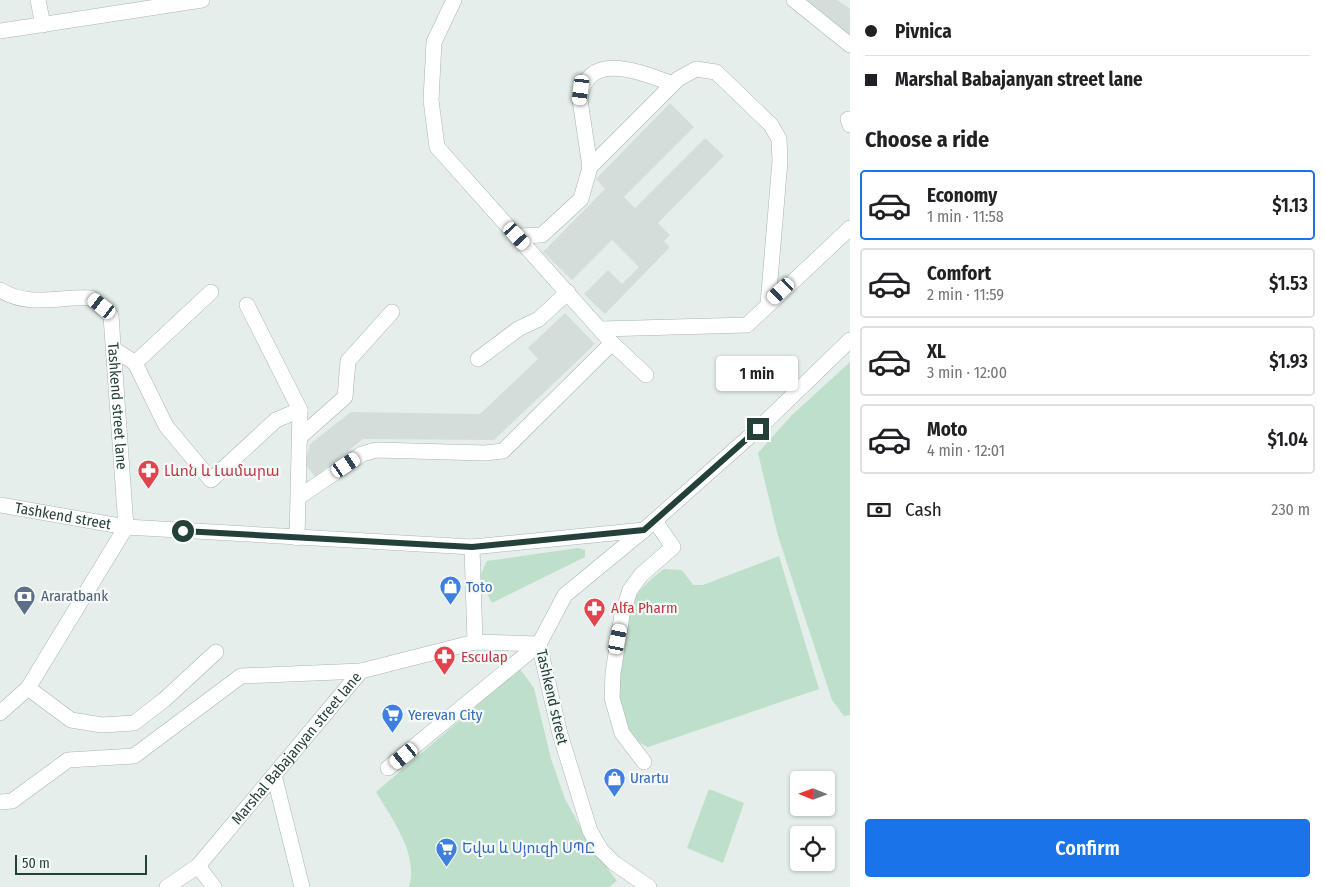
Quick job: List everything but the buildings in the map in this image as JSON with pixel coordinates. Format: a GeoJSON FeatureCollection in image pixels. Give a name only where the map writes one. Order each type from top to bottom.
{"type":"FeatureCollection","features":[{"type":"Feature","properties":{"kind":"street"},"geometry":{"type":"LineString","coordinates":[[38,0],[43,25]]}},
{"type":"Feature","properties":{"kind":"street"},"geometry":{"type":"LineString","coordinates":[[0,30],[202,0]]}},
{"type":"Feature","properties":{"kind":"street"},"geometry":{"type":"LineString","coordinates":[[454,0],[434,42],[432,100],[437,147],[612,343],[646,375]]}},
{"type":"Feature","properties":{"kind":"street"},"geometry":{"type":"LineString","coordinates":[[794,0],[850,45]]}},
{"type":"Feature","properties":{"kind":"street"},"geometry":{"type":"LineString","coordinates":[[517,236],[542,235],[581,198],[590,167],[580,100],[581,90],[595,73],[604,68],[616,67],[673,84]]}},
{"type":"Feature","properties":{"kind":"street"},"geometry":{"type":"LineString","coordinates":[[590,167],[673,84],[696,69],[716,72],[771,125],[779,140],[780,160],[768,304]]}},
{"type":"Feature","properties":{"kind":"street"},"geometry":{"type":"LineString","coordinates":[[601,329],[747,325],[850,228]]}},
{"type":"Feature","properties":{"kind":"street","name":"Tashkend street lane"},"geometry":{"type":"LineString","coordinates":[[0,290],[23,299],[48,302],[75,297],[91,298],[111,316],[126,527]]}},
{"type":"Feature","properties":{"kind":"street"},"geometry":{"type":"LineString","coordinates":[[135,364],[211,292]]}},
{"type":"Feature","properties":{"kind":"street"},"geometry":{"type":"LineString","coordinates":[[478,359],[518,329],[539,319],[568,292]]}},
{"type":"Feature","properties":{"kind":"street"},"geometry":{"type":"LineString","coordinates":[[247,305],[300,410],[297,538]]}},
{"type":"Feature","properties":{"kind":"street"},"geometry":{"type":"LineString","coordinates":[[300,437],[345,397],[348,361],[392,312]]}},
{"type":"Feature","properties":{"kind":"street"},"geometry":{"type":"LineString","coordinates":[[644,762],[622,733],[612,698],[618,639],[630,590],[642,574],[673,547],[650,526],[758,429],[850,340]]}},
{"type":"Feature","properties":{"kind":"street"},"geometry":{"type":"LineString","coordinates":[[299,498],[362,454],[376,450],[485,453],[503,451],[612,343]]}},
{"type":"Feature","properties":{"kind":"street"},"geometry":{"type":"LineString","coordinates":[[114,349],[135,364],[166,426],[211,480],[276,420],[300,410]]}},
{"type":"Feature","properties":{"kind":"street","name":"Tashkend street"},"geometry":{"type":"LineString","coordinates":[[0,505],[126,527],[472,547],[650,526]]}},
{"type":"Feature","properties":{"kind":"street","name":"Tashkend street"},"geometry":{"type":"LineString","coordinates":[[649,887],[614,864],[601,850],[590,831],[560,734],[539,644],[565,595],[650,526]]}},
{"type":"Feature","properties":{"kind":"street","name":"Tashkend street"},"geometry":{"type":"LineString","coordinates":[[0,714],[28,688],[126,527]]}},
{"type":"Feature","properties":{"kind":"street"},"geometry":{"type":"LineString","coordinates":[[472,547],[476,642]]}},
{"type":"Feature","properties":{"kind":"street","name":"Marshal Babajanyan street lane"},"geometry":{"type":"LineString","coordinates":[[167,887],[198,866],[361,671],[476,642],[539,644]]}},
{"type":"Feature","properties":{"kind":"street"},"geometry":{"type":"LineString","coordinates":[[388,768],[539,644]]}},
{"type":"Feature","properties":{"kind":"street"},"geometry":{"type":"LineString","coordinates":[[28,688],[71,720],[102,726],[134,723],[164,700],[216,652]]}},
{"type":"Feature","properties":{"kind":"street"},"geometry":{"type":"LineString","coordinates":[[0,802],[12,801],[68,760],[134,756],[241,676],[361,671]]}},
{"type":"Feature","properties":{"kind":"street"},"geometry":{"type":"LineString","coordinates":[[274,775],[302,887]]}},
{"type":"Feature","properties":{"kind":"street"},"geometry":{"type":"LineString","coordinates":[[198,866],[214,887]]}},
{"type":"Feature","properties":{"kind":"shaded area"},"geometry":{"type":"Polygon","coordinates":[[[806,0],[837,0],[850,9],[850,36],[806,0]]]}},
{"type":"Feature","properties":{"kind":"shaded area"},"geometry":{"type":"Polygon","coordinates":[[[670,103],[694,127],[624,197],[635,208],[705,138],[724,156],[658,223],[670,235],[664,241],[670,247],[605,314],[584,294],[608,270],[622,284],[639,267],[612,240],[572,280],[543,252],[605,189],[596,179],[670,103]]]}},
{"type":"Feature","properties":{"kind":"shaded area"},"geometry":{"type":"Polygon","coordinates":[[[565,313],[595,344],[494,440],[363,439],[315,477],[305,464],[310,444],[351,412],[480,414],[538,359],[528,348],[565,313]]]}},
{"type":"Feature","properties":{"kind":"green space"},"geometry":{"type":"Polygon","coordinates":[[[850,362],[850,715],[844,716],[832,700],[778,536],[758,453],[791,416],[850,362]]]}},
{"type":"Feature","properties":{"kind":"green space"},"geometry":{"type":"Polygon","coordinates":[[[578,548],[585,550],[585,557],[492,603],[479,578],[487,561],[578,548]]]}},
{"type":"Feature","properties":{"kind":"green space"},"geometry":{"type":"Polygon","coordinates":[[[779,556],[819,689],[648,747],[636,740],[628,730],[623,717],[619,682],[626,624],[631,608],[640,591],[664,569],[682,570],[693,585],[703,585],[779,556]]]}},
{"type":"Feature","properties":{"kind":"green space"},"geometry":{"type":"Polygon","coordinates":[[[520,669],[534,688],[551,759],[565,799],[592,848],[617,881],[609,887],[409,887],[411,875],[407,850],[396,825],[376,792],[520,669]]]}},
{"type":"Feature","properties":{"kind":"green space"},"geometry":{"type":"Polygon","coordinates":[[[709,789],[744,803],[723,863],[687,848],[709,789]]]}},
{"type":"Feature","properties":{"kind":"place","name":"Լևոն և Լամարա"},"geometry":{"type":"Point","coordinates":[148,490]}},
{"type":"Feature","properties":{"kind":"place","name":"Toto"},"geometry":{"type":"Point","coordinates":[450,606]}},
{"type":"Feature","properties":{"kind":"place","name":"Araratbank"},"geometry":{"type":"Point","coordinates":[25,615]}},
{"type":"Feature","properties":{"kind":"place","name":"Alfa Pharm"},"geometry":{"type":"Point","coordinates":[595,627]}},
{"type":"Feature","properties":{"kind":"place","name":"Esculap"},"geometry":{"type":"Point","coordinates":[445,676]}},
{"type":"Feature","properties":{"kind":"place","name":"Yerevan City"},"geometry":{"type":"Point","coordinates":[392,734]}},
{"type":"Feature","properties":{"kind":"place","name":"Urartu"},"geometry":{"type":"Point","coordinates":[614,797]}},
{"type":"Feature","properties":{"kind":"place","name":"Եվա և Սյուզի ՍՊԸ"},"geometry":{"type":"Point","coordinates":[446,867]}},
{"type":"Feature","properties":{"kind":"route"},"geometry":{"type":"LineString","coordinates":[[183,531],[472,547],[644,530],[758,429]]}}]}
